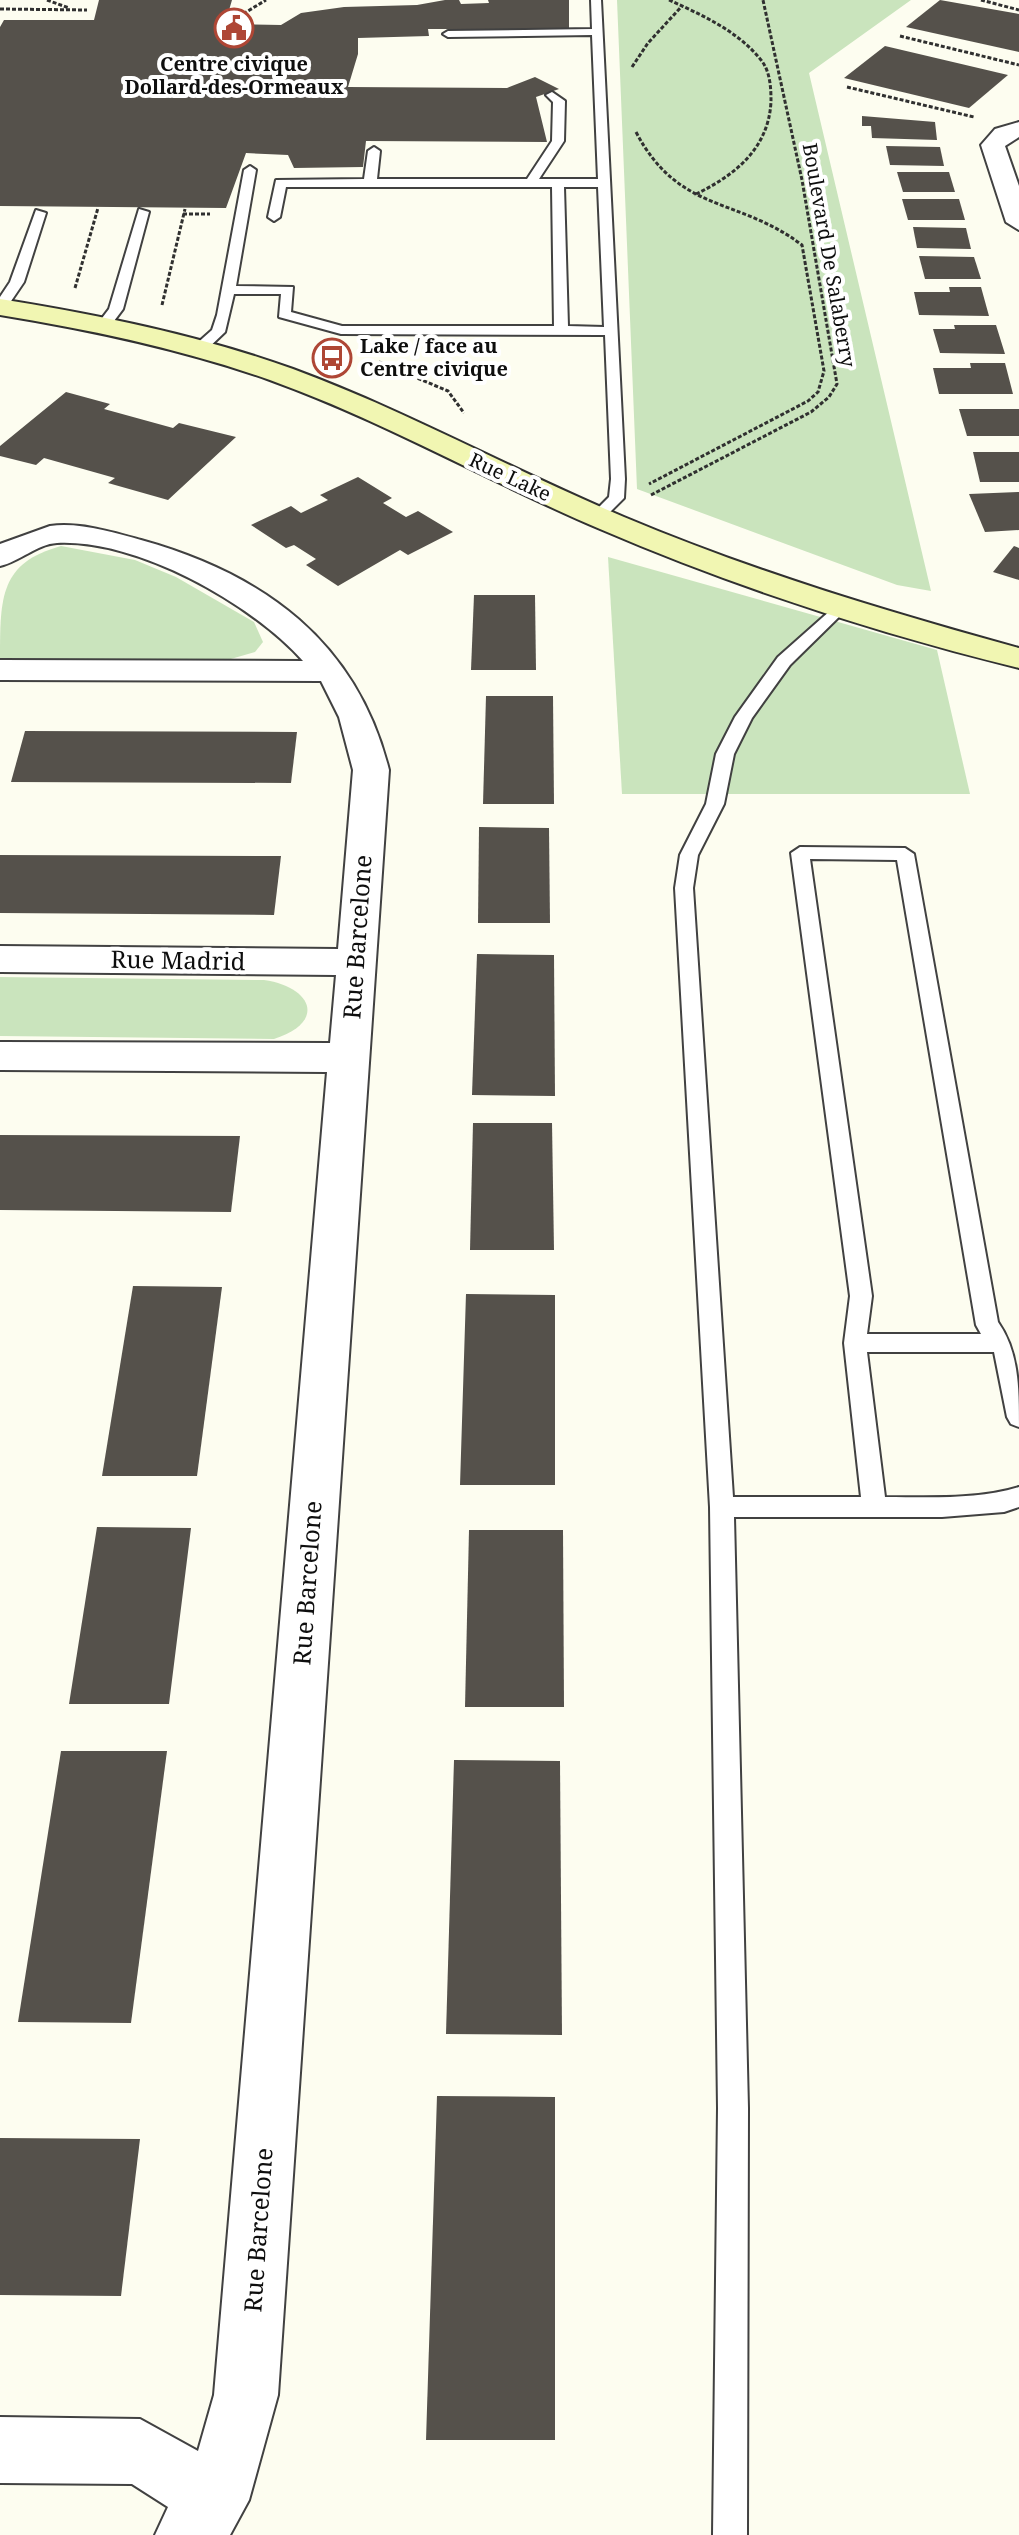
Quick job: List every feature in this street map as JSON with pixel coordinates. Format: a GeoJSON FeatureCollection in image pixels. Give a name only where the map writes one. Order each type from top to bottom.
{"type":"FeatureCollection","features":[{"type":"Feature","properties":{"kind":"street"},"geometry":{"type":"LineString","coordinates":[[1019,129],[1003,134],[993,145],[1019,222]]}},
{"type":"Feature","properties":{"kind":"street","name":"Rue Lake"},"geometry":{"type":"LineString","coordinates":[[0,307],[103,326],[258,366],[349,402],[597,517],[727,568],[840,607],[1019,658]]}},
{"type":"Feature","properties":{"kind":"street","name":"Rue Barcelone"},"geometry":{"type":"LineString","coordinates":[[0,557],[54,534],[92,538],[166,555],[233,586],[279,618],[330,671],[361,727],[371,770],[246,2395],[202,2518],[140,2452],[0,2450]]}},
{"type":"Feature","properties":{"kind":"street"},"geometry":{"type":"LineString","coordinates":[[0,670],[330,671]]}},
{"type":"Feature","properties":{"kind":"street","name":"Rue Madrid"},"geometry":{"type":"LineString","coordinates":[[0,959],[356,962]]}},
{"type":"Feature","properties":{"kind":"street"},"geometry":{"type":"LineString","coordinates":[[0,1056],[348,1058]]}},
{"type":"Feature","properties":{"kind":"lane"},"geometry":{"type":"LineString","coordinates":[[596,0],[618,492],[612,504],[597,517]]}},
{"type":"Feature","properties":{"kind":"lane"},"geometry":{"type":"LineString","coordinates":[[448,34],[597,32]]}},
{"type":"Feature","properties":{"kind":"lane"},"geometry":{"type":"LineString","coordinates":[[549,33],[550,48]]}},
{"type":"Feature","properties":{"kind":"lane"},"geometry":{"type":"LineString","coordinates":[[532,184],[535,173],[558,141],[559,101],[552,95]]}},
{"type":"Feature","properties":{"kind":"lane"},"geometry":{"type":"LineString","coordinates":[[370,183],[374,151]]}},
{"type":"Feature","properties":{"kind":"lane"},"geometry":{"type":"LineString","coordinates":[[199,349],[218,332],[229,290],[250,170]]}},
{"type":"Feature","properties":{"kind":"lane"},"geometry":{"type":"LineString","coordinates":[[274,217],[280,183],[603,183]]}},
{"type":"Feature","properties":{"kind":"lane"},"geometry":{"type":"LineString","coordinates":[[558,184],[561,330]]}},
{"type":"Feature","properties":{"kind":"lane"},"geometry":{"type":"LineString","coordinates":[[103,326],[116,309],[143,212]]}},
{"type":"Feature","properties":{"kind":"lane"},"geometry":{"type":"LineString","coordinates":[[0,307],[14,288],[40,213]]}},
{"type":"Feature","properties":{"kind":"lane"},"geometry":{"type":"LineString","coordinates":[[229,290],[288,290],[284,314],[336,330],[612,331]]}},
{"type":"Feature","properties":{"kind":"lane"},"geometry":{"type":"LineString","coordinates":[[730,2535],[733,2108],[722,1507],[684,888],[689,855],[715,804],[725,754],[744,717],[784,661],[840,607]]}},
{"type":"Feature","properties":{"kind":"lane"},"geometry":{"type":"LineString","coordinates":[[874,1507],[855,1343],[861,1296],[800,853],[905,854],[987,1325],[1003,1343],[1019,1417]]}},
{"type":"Feature","properties":{"kind":"lane"},"geometry":{"type":"LineString","coordinates":[[855,1343],[1003,1343]]}},
{"type":"Feature","properties":{"kind":"lane"},"geometry":{"type":"LineString","coordinates":[[722,1507],[942,1507],[1004,1502],[1019,1497]]}},
{"type":"Feature","properties":{"kind":"path"},"geometry":{"type":"LineString","coordinates":[[42,10],[47,0],[78,10]]}},
{"type":"Feature","properties":{"kind":"path"},"geometry":{"type":"LineString","coordinates":[[237,24],[243,14],[266,0]]}},
{"type":"Feature","properties":{"kind":"path"},"geometry":{"type":"LineString","coordinates":[[671,0],[726,31],[757,55],[769,73],[772,117],[759,147],[725,179],[693,196]]}},
{"type":"Feature","properties":{"kind":"path","name":"Boulevard De Salaberry"},"geometry":{"type":"LineString","coordinates":[[648,496],[823,404],[834,390],[837,378],[784,91],[763,0]]}},
{"type":"Feature","properties":{"kind":"path"},"geometry":{"type":"LineString","coordinates":[[981,0],[1019,10]]}},
{"type":"Feature","properties":{"kind":"path"},"geometry":{"type":"LineString","coordinates":[[629,76],[648,43],[682,6]]}},
{"type":"Feature","properties":{"kind":"path"},"geometry":{"type":"LineString","coordinates":[[0,9],[87,10]]}},
{"type":"Feature","properties":{"kind":"path"},"geometry":{"type":"LineString","coordinates":[[900,36],[1019,65]]}},
{"type":"Feature","properties":{"kind":"path"},"geometry":{"type":"LineString","coordinates":[[847,87],[980,118]]}},
{"type":"Feature","properties":{"kind":"path"},"geometry":{"type":"LineString","coordinates":[[771,91],[784,91]]}},
{"type":"Feature","properties":{"kind":"path"},"geometry":{"type":"LineString","coordinates":[[634,126],[637,136],[665,175],[693,196],[767,224],[792,236],[802,245],[824,371],[818,392],[808,401],[643,488]]}},
{"type":"Feature","properties":{"kind":"path"},"geometry":{"type":"LineString","coordinates":[[74,291],[98,208]]}},
{"type":"Feature","properties":{"kind":"path"},"geometry":{"type":"LineString","coordinates":[[161,308],[184,211],[213,214]]}},
{"type":"Feature","properties":{"kind":"path"},"geometry":{"type":"LineString","coordinates":[[815,318],[827,318]]}},
{"type":"Feature","properties":{"kind":"green space"},"geometry":{"type":"Polygon","coordinates":[[[617,0],[911,0],[809,73],[931,591],[897,585],[637,489],[617,0]]]}},
{"type":"Feature","properties":{"kind":"green space"},"geometry":{"type":"Polygon","coordinates":[[[61,546],[135,560],[176,577],[254,622],[263,642],[255,652],[217,663],[0,660],[1,618],[8,585],[26,562],[61,546]]]}},
{"type":"Feature","properties":{"kind":"green space"},"geometry":{"type":"Polygon","coordinates":[[[608,557],[937,650],[970,794],[622,794],[608,557]]]}},
{"type":"Feature","properties":{"kind":"green space"},"geometry":{"type":"Polygon","coordinates":[[[0,977],[264,980],[280,984],[302,997],[307,1006],[307,1015],[302,1024],[291,1032],[274,1039],[0,1036],[0,977]]]}},
{"type":"Feature","properties":{"kind":"building"},"geometry":{"type":"Polygon","coordinates":[[[99,0],[232,0],[225,24],[281,25],[301,13],[344,7],[417,5],[445,0],[459,0],[461,4],[489,3],[488,0],[569,0],[569,29],[428,29],[429,36],[358,38],[358,54],[348,87],[507,88],[535,77],[559,89],[536,97],[547,142],[366,141],[363,167],[294,168],[288,155],[246,153],[226,208],[0,206],[0,27],[4,20],[94,20],[99,0]]]}},
{"type":"Feature","properties":{"kind":"building"},"geometry":{"type":"Polygon","coordinates":[[[940,0],[1019,14],[1019,52],[906,27],[940,0]]]}},
{"type":"Feature","properties":{"kind":"building"},"geometry":{"type":"Polygon","coordinates":[[[885,46],[1008,75],[969,108],[844,78],[885,46]]]}},
{"type":"Feature","properties":{"kind":"building"},"geometry":{"type":"Polygon","coordinates":[[[862,116],[935,122],[937,140],[872,138],[871,126],[862,126],[862,116]]]}},
{"type":"Feature","properties":{"kind":"building"},"geometry":{"type":"Polygon","coordinates":[[[886,146],[940,147],[944,166],[890,165],[886,146]]]}},
{"type":"Feature","properties":{"kind":"building"},"geometry":{"type":"Polygon","coordinates":[[[897,172],[949,172],[955,192],[903,192],[897,172]]]}},
{"type":"Feature","properties":{"kind":"building"},"geometry":{"type":"Polygon","coordinates":[[[902,199],[959,199],[965,220],[908,220],[902,199]]]}},
{"type":"Feature","properties":{"kind":"building"},"geometry":{"type":"Polygon","coordinates":[[[913,227],[966,228],[971,249],[917,248],[913,227]]]}},
{"type":"Feature","properties":{"kind":"building"},"geometry":{"type":"Polygon","coordinates":[[[919,256],[974,257],[981,279],[925,279],[919,256]]]}},
{"type":"Feature","properties":{"kind":"building"},"geometry":{"type":"Polygon","coordinates":[[[949,287],[981,287],[989,316],[919,315],[914,292],[950,292],[949,287]]]}},
{"type":"Feature","properties":{"kind":"building"},"geometry":{"type":"Polygon","coordinates":[[[954,325],[996,325],[1005,354],[940,353],[933,329],[955,329],[954,325]]]}},
{"type":"Feature","properties":{"kind":"building"},"geometry":{"type":"Polygon","coordinates":[[[970,363],[1005,363],[1013,394],[939,394],[933,368],[971,368],[970,363]]]}},
{"type":"Feature","properties":{"kind":"building"},"geometry":{"type":"Polygon","coordinates":[[[66,392],[110,404],[104,409],[173,428],[179,423],[236,437],[168,500],[108,483],[115,478],[44,458],[36,465],[0,456],[0,446],[66,392]]]}},
{"type":"Feature","properties":{"kind":"building"},"geometry":{"type":"Polygon","coordinates":[[[959,409],[1019,409],[1019,436],[967,436],[959,409]]]}},
{"type":"Feature","properties":{"kind":"building"},"geometry":{"type":"Polygon","coordinates":[[[973,452],[1019,452],[1019,482],[980,482],[973,452]]]}},
{"type":"Feature","properties":{"kind":"building"},"geometry":{"type":"Polygon","coordinates":[[[358,477],[392,498],[383,503],[406,517],[418,511],[453,532],[408,555],[400,550],[338,586],[306,565],[316,559],[294,545],[286,548],[251,525],[291,506],[301,513],[328,500],[320,495],[358,477]]]}},
{"type":"Feature","properties":{"kind":"building"},"geometry":{"type":"Polygon","coordinates":[[[1019,492],[1019,530],[985,532],[969,494],[1019,492]]]}},
{"type":"Feature","properties":{"kind":"building"},"geometry":{"type":"Polygon","coordinates":[[[1014,546],[1019,548],[1019,580],[993,572],[1014,546]]]}},
{"type":"Feature","properties":{"kind":"building"},"geometry":{"type":"Polygon","coordinates":[[[474,595],[535,595],[536,670],[471,670],[474,595]]]}},
{"type":"Feature","properties":{"kind":"building"},"geometry":{"type":"Polygon","coordinates":[[[486,696],[553,696],[554,804],[483,804],[486,696]]]}},
{"type":"Feature","properties":{"kind":"building"},"geometry":{"type":"Polygon","coordinates":[[[25,731],[297,732],[291,783],[11,782],[25,731]]]}},
{"type":"Feature","properties":{"kind":"building"},"geometry":{"type":"Polygon","coordinates":[[[479,827],[549,828],[550,923],[478,923],[479,827]]]}},
{"type":"Feature","properties":{"kind":"building"},"geometry":{"type":"Polygon","coordinates":[[[0,855],[281,856],[274,915],[0,913],[0,855]]]}},
{"type":"Feature","properties":{"kind":"building"},"geometry":{"type":"Polygon","coordinates":[[[477,954],[554,955],[555,1096],[472,1095],[477,954]]]}},
{"type":"Feature","properties":{"kind":"building"},"geometry":{"type":"Polygon","coordinates":[[[473,1123],[552,1123],[554,1250],[470,1250],[473,1123]]]}},
{"type":"Feature","properties":{"kind":"building"},"geometry":{"type":"Polygon","coordinates":[[[0,1135],[240,1136],[231,1212],[0,1210],[0,1135]]]}},
{"type":"Feature","properties":{"kind":"building"},"geometry":{"type":"Polygon","coordinates":[[[133,1286],[222,1287],[197,1476],[102,1476],[133,1286]]]}},
{"type":"Feature","properties":{"kind":"building"},"geometry":{"type":"Polygon","coordinates":[[[466,1294],[555,1295],[555,1485],[460,1485],[466,1294]]]}},
{"type":"Feature","properties":{"kind":"building"},"geometry":{"type":"Polygon","coordinates":[[[97,1527],[191,1528],[169,1704],[69,1704],[97,1527]]]}},
{"type":"Feature","properties":{"kind":"building"},"geometry":{"type":"Polygon","coordinates":[[[469,1530],[563,1530],[564,1707],[465,1707],[469,1530]]]}},
{"type":"Feature","properties":{"kind":"building"},"geometry":{"type":"Polygon","coordinates":[[[61,1751],[167,1751],[131,2023],[18,2022],[61,1751]]]}},
{"type":"Feature","properties":{"kind":"building"},"geometry":{"type":"Polygon","coordinates":[[[454,1760],[560,1761],[562,2035],[446,2034],[454,1760]]]}},
{"type":"Feature","properties":{"kind":"building"},"geometry":{"type":"Polygon","coordinates":[[[437,2096],[555,2097],[555,2440],[426,2440],[437,2096]]]}},
{"type":"Feature","properties":{"kind":"building"},"geometry":{"type":"Polygon","coordinates":[[[0,2138],[140,2139],[121,2296],[0,2295],[0,2138]]]}},
{"type":"Feature","properties":{"kind":"place","name":"Centre civique Dollard-des-Ormeaux"},"geometry":{"type":"Point","coordinates":[234,28]}},
{"type":"Feature","properties":{"kind":"place","name":"Lake / face au Centre civique"},"geometry":{"type":"Point","coordinates":[332,358]}}]}
